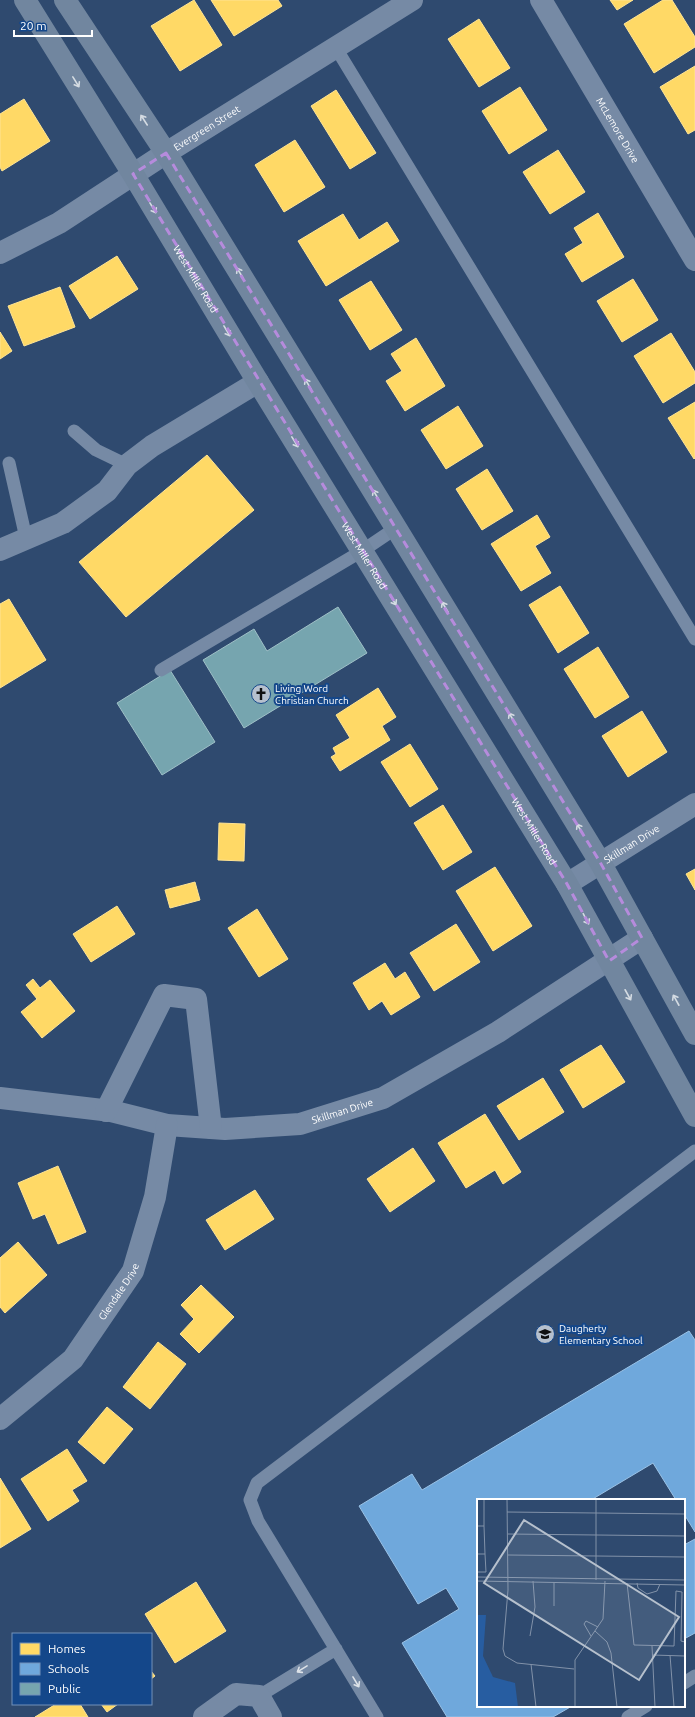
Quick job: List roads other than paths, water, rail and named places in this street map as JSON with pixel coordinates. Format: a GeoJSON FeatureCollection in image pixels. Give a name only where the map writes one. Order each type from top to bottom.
{"type":"FeatureCollection","features":[{"type":"Feature","properties":{"kind":"main road","name":"West Miller Road"},"geometry":{"type":"LineString","coordinates":[[25,0],[567,884],[695,1116]]}},
{"type":"Feature","properties":{"kind":"main road"},"geometry":{"type":"LineString","coordinates":[[65,0],[166,153],[600,862],[695,1034]]}},
{"type":"Feature","properties":{"kind":"street","name":"Evergreen Street"},"geometry":{"type":"LineString","coordinates":[[0,253],[59,223],[166,153],[412,0]]}},
{"type":"Feature","properties":{"kind":"street","name":"McLemore Drive"},"geometry":{"type":"LineString","coordinates":[[541,0],[695,260]]}},
{"type":"Feature","properties":{"kind":"street"},"geometry":{"type":"LineString","coordinates":[[0,550],[63,523],[107,492],[127,466],[152,446],[258,382]]}},
{"type":"Feature","properties":{"kind":"street","name":"Skillman Drive"},"geometry":{"type":"LineString","coordinates":[[567,884],[695,804]]}},
{"type":"Feature","properties":{"kind":"street","name":"Skillman Drive"},"geometry":{"type":"LineString","coordinates":[[0,1098],[106,1111],[167,1124],[211,1128],[225,1129],[300,1124],[383,1098],[498,1032],[609,961],[642,938]]}},
{"type":"Feature","properties":{"kind":"street"},"geometry":{"type":"LineString","coordinates":[[106,1111],[164,996],[196,999],[211,1128]]}},
{"type":"Feature","properties":{"kind":"street","name":"Glendale Drive"},"geometry":{"type":"LineString","coordinates":[[0,1419],[73,1359],[133,1271],[155,1198],[167,1124]]}},
{"type":"Feature","properties":{"kind":"street"},"geometry":{"type":"LineString","coordinates":[[204,1717],[236,1694],[259,1696],[271,1717]]}},
{"type":"Feature","properties":{"kind":"lane"},"geometry":{"type":"LineString","coordinates":[[336,48],[695,639]]}},
{"type":"Feature","properties":{"kind":"lane"},"geometry":{"type":"LineString","coordinates":[[74,431],[96,450],[127,466]]}},
{"type":"Feature","properties":{"kind":"lane"},"geometry":{"type":"LineString","coordinates":[[9,463],[26,538]]}},
{"type":"Feature","properties":{"kind":"lane"},"geometry":{"type":"LineString","coordinates":[[161,670],[362,550],[396,528]]}},
{"type":"Feature","properties":{"kind":"lane"},"geometry":{"type":"LineString","coordinates":[[377,1717],[258,1521],[250,1500],[257,1483],[695,1151]]}},
{"type":"Feature","properties":{"kind":"lane"},"geometry":{"type":"LineString","coordinates":[[259,1696],[336,1649]]}},
{"type":"Feature","properties":{"kind":"lane"},"geometry":{"type":"LineString","coordinates":[[685,1682],[695,1676]]}},
{"type":"Feature","properties":{"kind":"lane"},"geometry":{"type":"LineString","coordinates":[[628,1717],[644,1707]]}},
{"type":"Feature","properties":{"kind":"place","name":"Living Word Christian Church"},"geometry":{"type":"Point","coordinates":[261,694]}},
{"type":"Feature","properties":{"kind":"place","name":"Daugherty Elementary School"},"geometry":{"type":"Point","coordinates":[545,1334]}}]}
